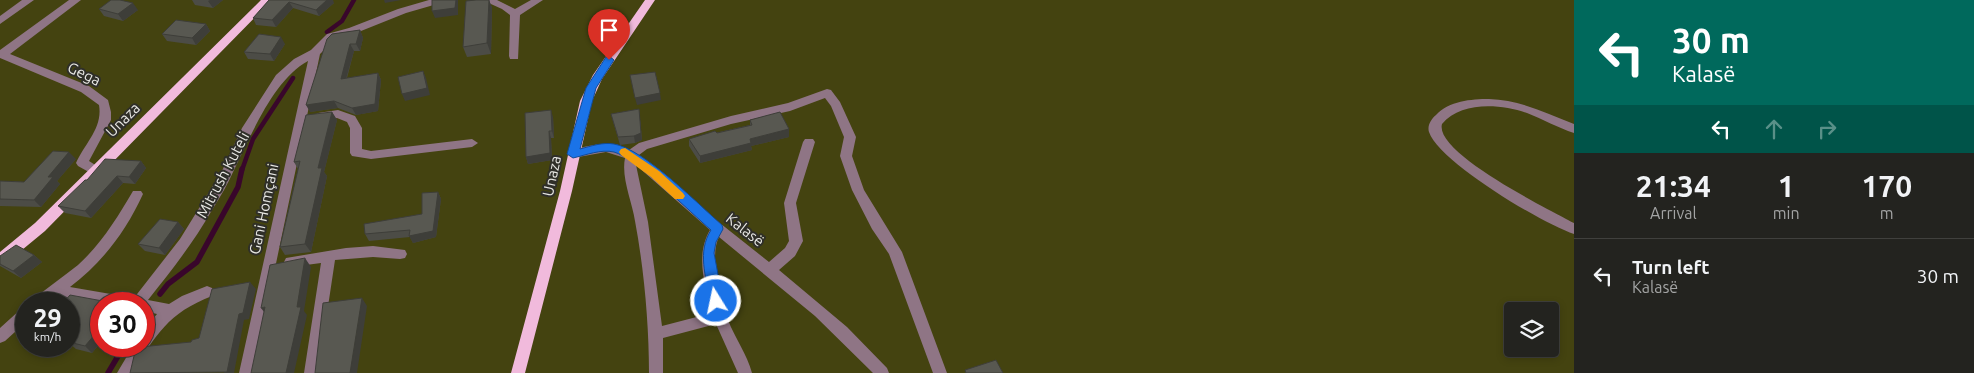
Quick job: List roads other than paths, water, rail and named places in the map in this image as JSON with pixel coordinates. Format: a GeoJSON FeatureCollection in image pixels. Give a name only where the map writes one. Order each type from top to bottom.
{"type":"FeatureCollection","features":[{"type":"Feature","properties":{"kind":"main road","name":"Unaza"},"geometry":{"type":"LineString","coordinates":[[0,260],[40,227],[267,0]]}},
{"type":"Feature","properties":{"kind":"main road","name":"Unaza"},"geometry":{"type":"LineString","coordinates":[[518,373],[591,88],[650,0]]}},
{"type":"Feature","properties":{"kind":"street"},"geometry":{"type":"LineString","coordinates":[[0,21],[29,0]]}},
{"type":"Feature","properties":{"kind":"street"},"geometry":{"type":"LineString","coordinates":[[1,55],[76,0]]}},
{"type":"Feature","properties":{"kind":"street","name":"Mitrush Kuteli"},"geometry":{"type":"LineString","coordinates":[[147,292],[181,249],[228,171],[246,131],[270,92],[290,69],[315,53],[330,36],[352,31],[402,11],[440,0]]}},
{"type":"Feature","properties":{"kind":"street"},"geometry":{"type":"LineString","coordinates":[[487,0],[506,7],[515,14]]}},
{"type":"Feature","properties":{"kind":"street"},"geometry":{"type":"LineString","coordinates":[[515,14],[538,0]]}},
{"type":"Feature","properties":{"kind":"street"},"geometry":{"type":"LineString","coordinates":[[514,56],[515,14]]}},
{"type":"Feature","properties":{"kind":"street","name":"Gani Homçani"},"geometry":{"type":"LineString","coordinates":[[246,373],[315,53]]}},
{"type":"Feature","properties":{"kind":"street","name":"Gega"},"geometry":{"type":"LineString","coordinates":[[1,55],[86,89],[104,104],[106,122],[82,163],[96,171]]}},
{"type":"Feature","properties":{"kind":"street"},"geometry":{"type":"LineString","coordinates":[[656,373],[656,334],[642,222],[629,167],[631,156],[637,149],[643,146],[731,120],[790,107],[827,93],[836,105],[850,137],[846,156],[858,190],[877,225],[896,252],[940,373]]}},
{"type":"Feature","properties":{"kind":"street"},"geometry":{"type":"LineString","coordinates":[[1574,129],[1523,108],[1500,104],[1474,104],[1455,108],[1442,116],[1435,125],[1436,134],[1442,141],[1476,172],[1501,189],[1574,229]]}},
{"type":"Feature","properties":{"kind":"street"},"geometry":{"type":"LineString","coordinates":[[301,119],[338,114],[351,120],[356,128],[356,153],[359,154],[372,155],[472,143]]}},
{"type":"Feature","properties":{"kind":"street"},"geometry":{"type":"LineString","coordinates":[[770,270],[790,252],[796,241],[790,204],[809,142]]}},
{"type":"Feature","properties":{"kind":"street","name":"Kalasë"},"geometry":{"type":"LineString","coordinates":[[573,154],[603,148],[614,148],[631,156],[840,329],[882,373]]}},
{"type":"Feature","properties":{"kind":"street"},"geometry":{"type":"LineString","coordinates":[[53,292],[74,277],[108,244],[128,214],[137,194]]}},
{"type":"Feature","properties":{"kind":"street"},"geometry":{"type":"LineString","coordinates":[[717,229],[710,241],[708,253],[719,316],[737,349],[745,373]]}},
{"type":"Feature","properties":{"kind":"street"},"geometry":{"type":"LineString","coordinates":[[269,265],[367,251],[400,254]]}},
{"type":"Feature","properties":{"kind":"street"},"geometry":{"type":"LineString","coordinates":[[311,373],[329,257]]}},
{"type":"Feature","properties":{"kind":"street"},"geometry":{"type":"LineString","coordinates":[[56,290],[90,296]]}},
{"type":"Feature","properties":{"kind":"street"},"geometry":{"type":"LineString","coordinates":[[155,325],[169,310],[182,302],[207,292]]}},
{"type":"Feature","properties":{"kind":"street"},"geometry":{"type":"LineString","coordinates":[[155,307],[169,310]]}},
{"type":"Feature","properties":{"kind":"street"},"geometry":{"type":"LineString","coordinates":[[656,334],[719,316]]}},
{"type":"Feature","properties":{"kind":"street"},"geometry":{"type":"LineString","coordinates":[[0,337],[15,323]]}},
{"type":"Feature","properties":{"kind":"street"},"geometry":{"type":"LineString","coordinates":[[124,373],[134,357]]}},
{"type":"Feature","properties":{"kind":"waterway"},"geometry":{"type":"LineString","coordinates":[[327,32],[342,21],[354,0]]}},
{"type":"Feature","properties":{"kind":"waterway"},"geometry":{"type":"LineString","coordinates":[[242,170],[253,139],[293,78]]}},
{"type":"Feature","properties":{"kind":"waterway"},"geometry":{"type":"LineString","coordinates":[[160,294],[168,284],[197,262],[238,187],[242,169]]}},
{"type":"Feature","properties":{"kind":"waterway"},"geometry":{"type":"LineString","coordinates":[[108,373],[117,357]]}}]}
